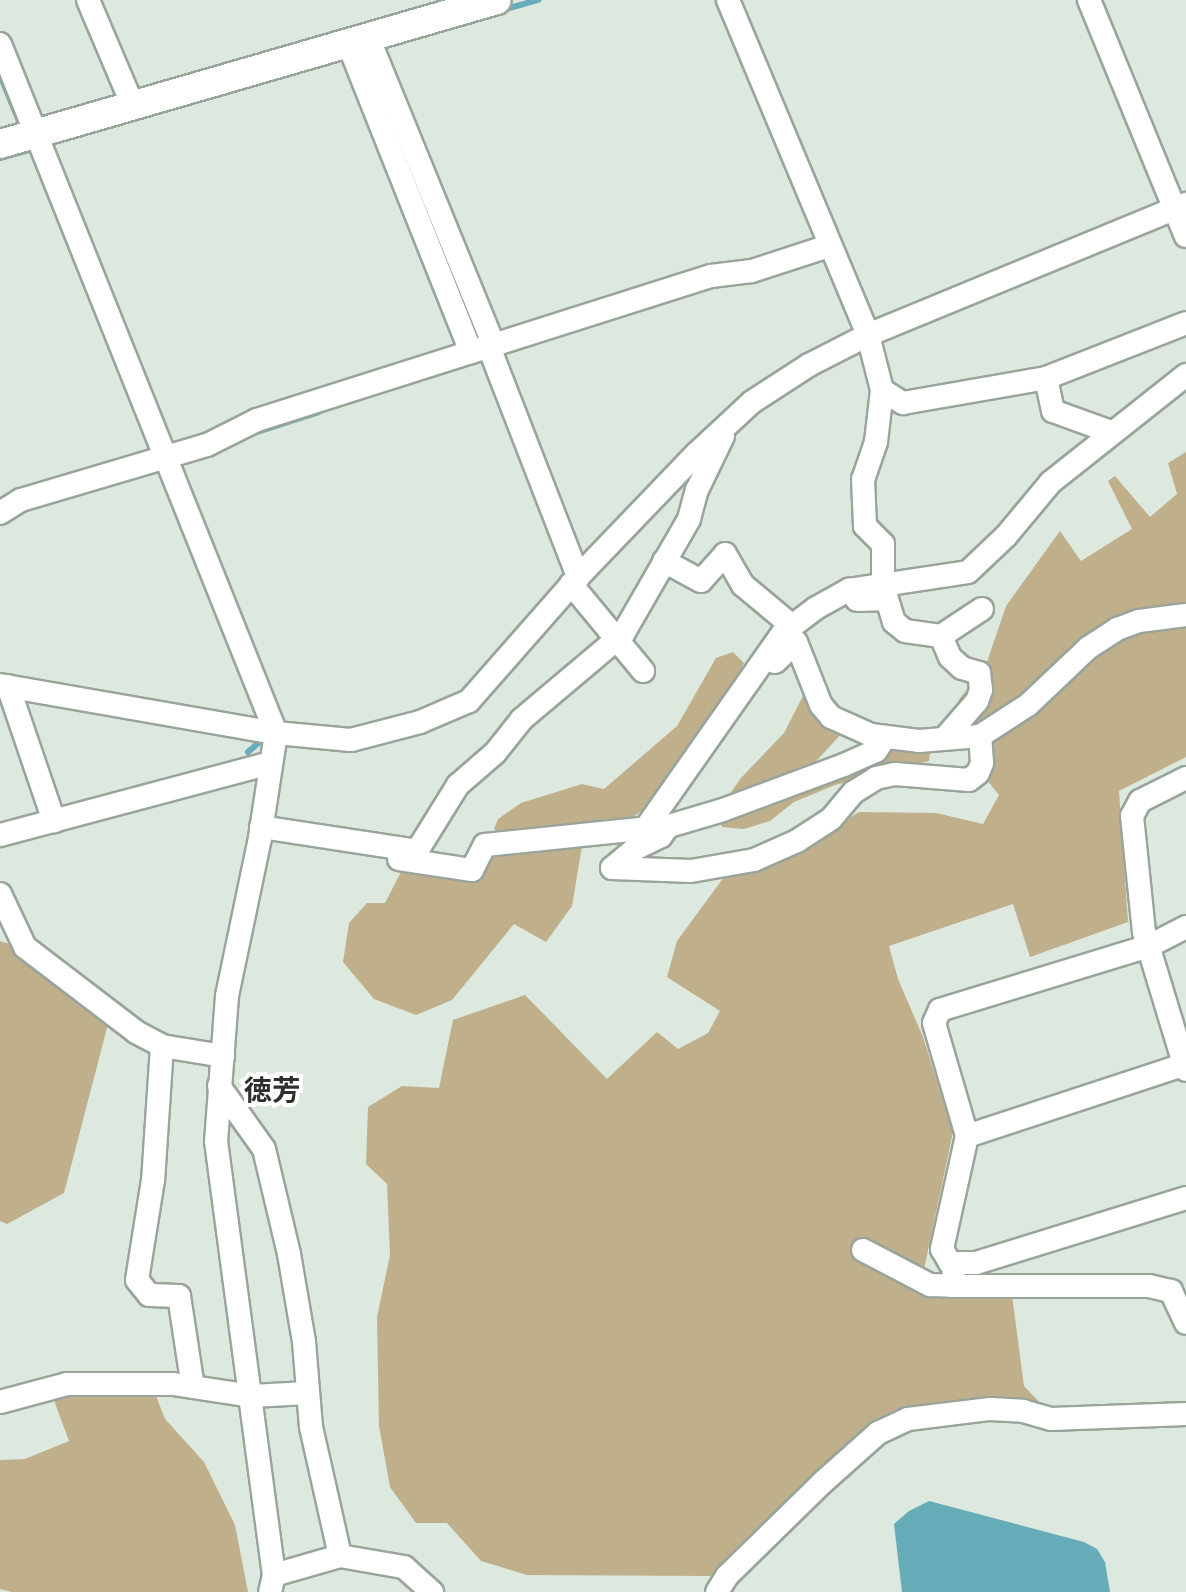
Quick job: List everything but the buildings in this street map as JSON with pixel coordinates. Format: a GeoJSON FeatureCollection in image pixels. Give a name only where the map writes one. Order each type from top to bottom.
{"type":"FeatureCollection","features":[{"type":"Feature","properties":{"kind":"street"},"geometry":{"type":"LineString","coordinates":[[88,0],[133,106]]}},
{"type":"Feature","properties":{"kind":"street"},"geometry":{"type":"LineString","coordinates":[[0,144],[133,106],[361,48],[497,0]]}},
{"type":"Feature","properties":{"kind":"street"},"geometry":{"type":"LineString","coordinates":[[728,0],[868,335],[882,390],[876,442],[863,479],[865,526],[883,544],[883,584]]}},
{"type":"Feature","properties":{"kind":"street"},"geometry":{"type":"LineString","coordinates":[[1089,0],[1180,206],[1186,236]]}},
{"type":"Feature","properties":{"kind":"street"},"geometry":{"type":"LineString","coordinates":[[0,44],[276,733],[261,832],[227,996],[216,1141],[251,1396],[272,1584],[340,1556],[404,1567],[432,1592]]}},
{"type":"Feature","properties":{"kind":"street"},"geometry":{"type":"LineString","coordinates":[[361,48],[575,580],[615,640],[643,671]]}},
{"type":"Feature","properties":{"kind":"street"},"geometry":{"type":"LineString","coordinates":[[4,686],[276,733],[351,740],[420,722],[469,701],[575,580],[752,402],[809,365],[868,335],[1180,206]]}},
{"type":"Feature","properties":{"kind":"street"},"geometry":{"type":"LineString","coordinates":[[0,513],[21,500],[207,445],[257,420],[711,276],[752,271],[829,246]]}},
{"type":"Feature","properties":{"kind":"street"},"geometry":{"type":"LineString","coordinates":[[882,390],[903,403],[1046,378],[1186,323]]}},
{"type":"Feature","properties":{"kind":"street"},"geometry":{"type":"LineString","coordinates":[[645,829],[764,659],[792,626],[849,590],[968,572],[1006,536],[1051,482],[1186,375]]}},
{"type":"Feature","properties":{"kind":"street"},"geometry":{"type":"LineString","coordinates":[[1046,378],[1053,411],[1111,432]]}},
{"type":"Feature","properties":{"kind":"street"},"geometry":{"type":"LineString","coordinates":[[261,832],[417,851],[458,785],[495,753],[522,719],[623,634],[689,519],[697,490],[729,424]]}},
{"type":"Feature","properties":{"kind":"street"},"geometry":{"type":"LineString","coordinates":[[664,561],[701,581],[725,554],[743,585],[792,626]]}},
{"type":"Feature","properties":{"kind":"street"},"geometry":{"type":"LineString","coordinates":[[828,602],[887,599],[894,622],[905,631],[941,636],[982,609]]}},
{"type":"Feature","properties":{"kind":"street"},"geometry":{"type":"LineString","coordinates":[[764,659],[774,663],[796,642],[821,705],[831,717],[871,735],[919,741],[980,736],[1028,705],[1088,648],[1117,629],[1139,621],[1186,615]]}},
{"type":"Feature","properties":{"kind":"street"},"geometry":{"type":"LineString","coordinates":[[941,636],[950,657],[962,668],[979,673],[981,690],[966,716],[945,738]]}},
{"type":"Feature","properties":{"kind":"street"},"geometry":{"type":"LineString","coordinates":[[4,686],[54,821]]}},
{"type":"Feature","properties":{"kind":"street"},"geometry":{"type":"LineString","coordinates":[[669,826],[661,836],[636,848],[612,868],[691,871],[754,860],[797,841],[831,819],[854,792],[876,778],[895,774],[969,780],[978,773],[982,763],[980,736]]}},
{"type":"Feature","properties":{"kind":"street"},"geometry":{"type":"LineString","coordinates":[[261,832],[472,870],[485,845],[669,826],[723,810],[876,751],[885,737]]}},
{"type":"Feature","properties":{"kind":"street"},"geometry":{"type":"LineString","coordinates":[[0,835],[270,763]]}},
{"type":"Feature","properties":{"kind":"street"},"geometry":{"type":"LineString","coordinates":[[967,1136],[1186,1067],[1144,932],[1132,816],[1140,801],[1186,778]]}},
{"type":"Feature","properties":{"kind":"street"},"geometry":{"type":"LineString","coordinates":[[0,894],[25,947],[136,1032],[162,1046],[223,1056]]}},
{"type":"Feature","properties":{"kind":"street"},"geometry":{"type":"LineString","coordinates":[[954,1275],[942,1249],[967,1136],[934,1023],[940,1010],[1149,946],[1186,927]]}},
{"type":"Feature","properties":{"kind":"street"},"geometry":{"type":"LineString","coordinates":[[162,1046],[153,1180],[137,1280],[149,1295],[179,1296],[193,1387]]}},
{"type":"Feature","properties":{"kind":"street"},"geometry":{"type":"LineString","coordinates":[[219,1086],[264,1149],[289,1254],[311,1427],[340,1556]]}},
{"type":"Feature","properties":{"kind":"street"},"geometry":{"type":"LineString","coordinates":[[863,1250],[930,1285],[976,1263],[1186,1198]]}},
{"type":"Feature","properties":{"kind":"street"},"geometry":{"type":"LineString","coordinates":[[954,1275],[1149,1286],[1171,1291],[1186,1323]]}},
{"type":"Feature","properties":{"kind":"street"},"geometry":{"type":"LineString","coordinates":[[0,1402],[67,1384],[193,1387],[251,1396],[308,1393]]}},
{"type":"Feature","properties":{"kind":"street"},"geometry":{"type":"LineString","coordinates":[[708,1592],[717,1592],[727,1576],[878,1433],[908,1419],[990,1409],[1023,1411],[1051,1419],[1186,1414]]}},
{"type":"Feature","properties":{"kind":"shaded area"},"geometry":{"type":"Polygon","coordinates":[[[1186,452],[1186,757],[1119,791],[1128,922],[1030,957],[1013,904],[889,946],[898,979],[923,1037],[953,1132],[923,1274],[1012,1295],[1024,1386],[1044,1407],[903,1412],[738,1557],[711,1576],[527,1575],[481,1561],[447,1523],[416,1523],[390,1487],[379,1426],[377,1317],[390,1255],[387,1184],[366,1164],[368,1107],[402,1086],[439,1088],[453,1020],[525,995],[607,1079],[657,1032],[678,1049],[708,1033],[720,1011],[667,977],[677,941],[727,873],[802,847],[859,812],[936,813],[983,824],[999,795],[986,779],[986,739],[978,717],[958,701],[986,665],[1006,606],[1060,531],[1081,561],[1132,529],[1108,481],[1115,476],[1150,517],[1177,494],[1168,463],[1186,452]]]}},
{"type":"Feature","properties":{"kind":"shaded area"},"geometry":{"type":"Polygon","coordinates":[[[733,652],[744,663],[732,685],[647,807],[625,823],[504,835],[494,829],[498,819],[521,803],[582,784],[604,789],[677,726],[716,658],[733,652]]]}},
{"type":"Feature","properties":{"kind":"shaded area"},"geometry":{"type":"Polygon","coordinates":[[[805,692],[842,733],[810,768],[727,798],[741,778],[784,733],[805,692]]]}},
{"type":"Feature","properties":{"kind":"shaded area"},"geometry":{"type":"Polygon","coordinates":[[[889,748],[930,749],[929,761],[835,785],[794,802],[770,821],[744,829],[722,827],[719,819],[889,748]]]}},
{"type":"Feature","properties":{"kind":"shaded area"},"geometry":{"type":"Polygon","coordinates":[[[582,846],[572,906],[546,942],[514,924],[452,1000],[416,1015],[374,999],[343,962],[349,923],[367,903],[385,903],[403,868],[474,882],[492,851],[582,846]]]}},
{"type":"Feature","properties":{"kind":"shaded area"},"geometry":{"type":"Polygon","coordinates":[[[0,941],[19,947],[108,1024],[64,1193],[7,1224],[0,1221],[0,941]]]}},
{"type":"Feature","properties":{"kind":"shaded area"},"geometry":{"type":"Polygon","coordinates":[[[154,1391],[165,1419],[204,1462],[235,1525],[248,1592],[12,1592],[0,1589],[0,1460],[25,1459],[69,1441],[52,1395],[154,1391]]]}},
{"type":"Feature","properties":{"kind":"water"},"geometry":{"type":"Polygon","coordinates":[[[929,1501],[1084,1542],[1097,1549],[1105,1562],[1110,1592],[902,1592],[894,1524],[909,1511],[929,1501]]]}},
{"type":"Feature","properties":{"kind":"waterway"},"geometry":{"type":"LineString","coordinates":[[499,11],[538,0]]}},
{"type":"Feature","properties":{"kind":"waterway"},"geometry":{"type":"LineString","coordinates":[[0,75],[19,121]]}},
{"type":"Feature","properties":{"kind":"waterway"},"geometry":{"type":"LineString","coordinates":[[0,158],[34,149]]}},
{"type":"Feature","properties":{"kind":"waterway"},"geometry":{"type":"LineString","coordinates":[[409,166],[481,345]]}},
{"type":"Feature","properties":{"kind":"waterway"},"geometry":{"type":"LineString","coordinates":[[254,433],[319,412]]}},
{"type":"Feature","properties":{"kind":"waterway"},"geometry":{"type":"LineString","coordinates":[[248,752],[262,740]]}},
{"type":"Feature","properties":{"kind":"district","name":"徳芳"},"geometry":{"type":"Point","coordinates":[272,1090]}}]}
